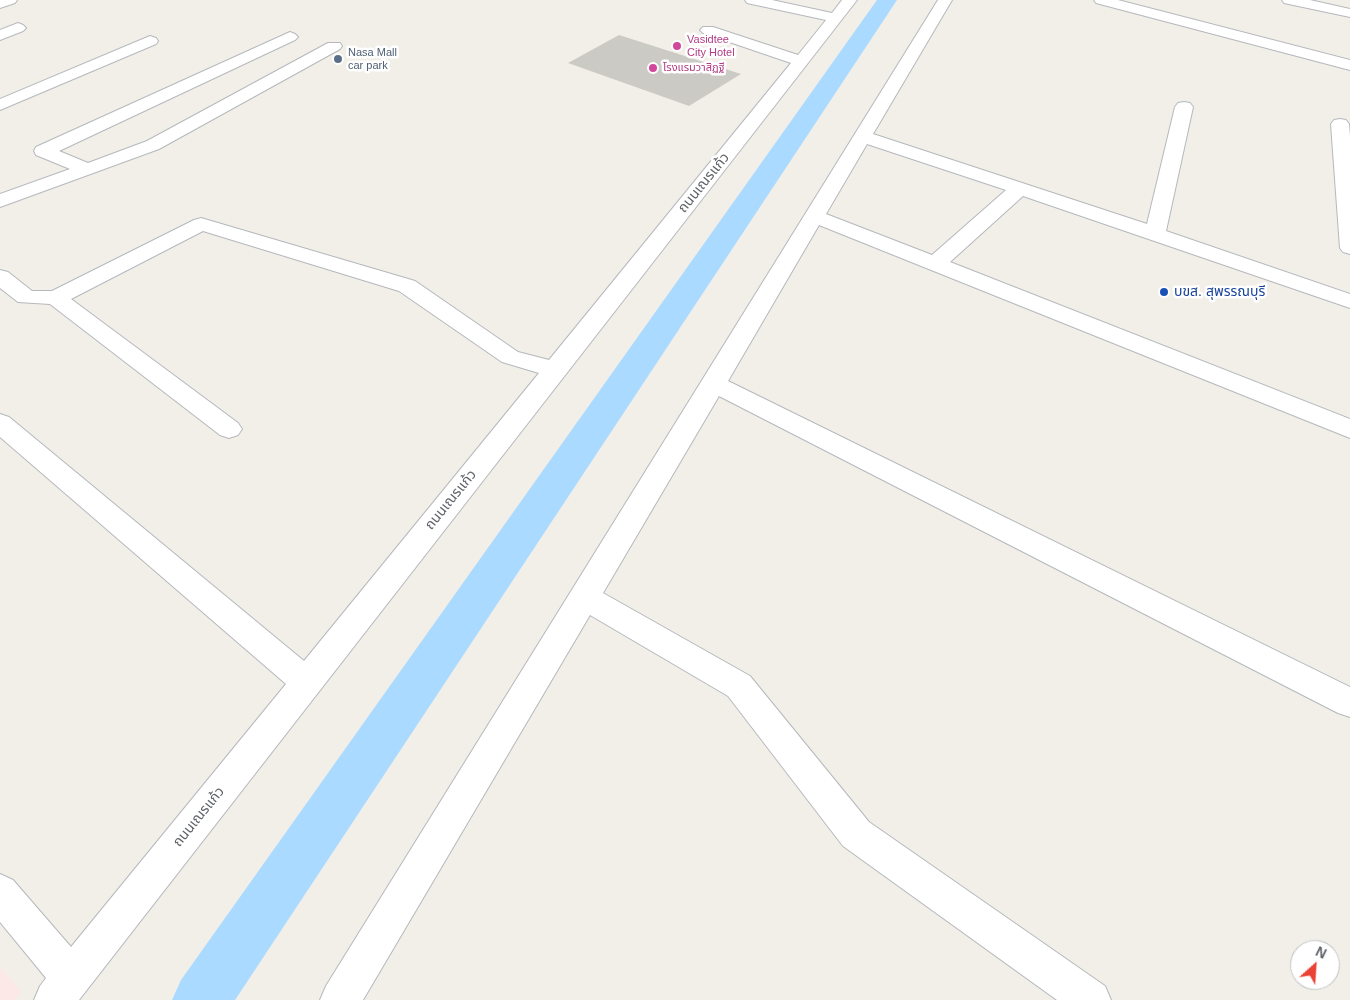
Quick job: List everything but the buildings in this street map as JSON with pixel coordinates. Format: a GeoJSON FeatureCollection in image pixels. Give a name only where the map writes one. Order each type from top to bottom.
{"type":"FeatureCollection","features":[{"type":"Feature","properties":{"kind":"street"},"geometry":{"type":"LineString","coordinates":[[0,4],[10,0]]}},
{"type":"Feature","properties":{"kind":"street"},"geometry":{"type":"LineString","coordinates":[[752,0],[842,9]]}},
{"type":"Feature","properties":{"kind":"street"},"geometry":{"type":"LineString","coordinates":[[340,1000],[945,0]]}},
{"type":"Feature","properties":{"kind":"street"},"geometry":{"type":"LineString","coordinates":[[1101,0],[1350,65]]}},
{"type":"Feature","properties":{"kind":"street"},"geometry":{"type":"LineString","coordinates":[[1289,0],[1350,13]]}},
{"type":"Feature","properties":{"kind":"street","name":"ถนนเณรแก้ว"},"geometry":{"type":"LineString","coordinates":[[62,989],[842,9]]}},
{"type":"Feature","properties":{"kind":"street"},"geometry":{"type":"LineString","coordinates":[[0,35],[18,28]]}},
{"type":"Feature","properties":{"kind":"street"},"geometry":{"type":"LineString","coordinates":[[708,30],[801,61]]}},
{"type":"Feature","properties":{"kind":"street"},"geometry":{"type":"LineString","coordinates":[[87,169],[43,151],[290,37]]}},
{"type":"Feature","properties":{"kind":"street"},"geometry":{"type":"LineString","coordinates":[[0,105],[150,41]]}},
{"type":"Feature","properties":{"kind":"street"},"geometry":{"type":"LineString","coordinates":[[0,201],[153,145],[334,46]]}},
{"type":"Feature","properties":{"kind":"street"},"geometry":{"type":"LineString","coordinates":[[1155,234],[1184,106]]}},
{"type":"Feature","properties":{"kind":"street"},"geometry":{"type":"LineString","coordinates":[[1340,124],[1350,248]]}},
{"type":"Feature","properties":{"kind":"street"},"geometry":{"type":"LineString","coordinates":[[862,136],[1350,301]]}},
{"type":"Feature","properties":{"kind":"street"},"geometry":{"type":"LineString","coordinates":[[934,264],[1020,188]]}},
{"type":"Feature","properties":{"kind":"street"},"geometry":{"type":"LineString","coordinates":[[814,216],[1350,429]]}},
{"type":"Feature","properties":{"kind":"street"},"geometry":{"type":"LineString","coordinates":[[0,277],[26,297],[56,298],[201,224],[407,286],[510,357],[555,370]]}},
{"type":"Feature","properties":{"kind":"street"},"geometry":{"type":"LineString","coordinates":[[56,298],[229,430]]}},
{"type":"Feature","properties":{"kind":"street"},"geometry":{"type":"LineString","coordinates":[[713,383],[1350,703]]}},
{"type":"Feature","properties":{"kind":"street"},"geometry":{"type":"LineString","coordinates":[[0,423],[306,682]]}},
{"type":"Feature","properties":{"kind":"street"},"geometry":{"type":"LineString","coordinates":[[584,597],[739,686],[856,834],[1090,1000]]}},
{"type":"Feature","properties":{"kind":"street"},"geometry":{"type":"LineString","coordinates":[[0,893],[62,989]]}},
{"type":"Feature","properties":{"kind":"shaded area"},"geometry":{"type":"Polygon","coordinates":[[[0,967],[22,992],[15,1000],[0,1000],[0,967]]]}},
{"type":"Feature","properties":{"kind":"waterway"},"geometry":{"type":"LineString","coordinates":[[201,1000],[887,0]]}},
{"type":"Feature","properties":{"kind":"place","name":"Vasidtee City Hotel"},"geometry":{"type":"Point","coordinates":[677,46]}},
{"type":"Feature","properties":{"kind":"place","name":"Nasa Mall car park"},"geometry":{"type":"Point","coordinates":[338,59]}},
{"type":"Feature","properties":{"kind":"place","name":"โรงแรมวาสิฏฐี"},"geometry":{"type":"Point","coordinates":[653,68]}},
{"type":"Feature","properties":{"kind":"place","name":"บขส. สุพรรณบุรี"},"geometry":{"type":"Point","coordinates":[1164,292]}}]}
